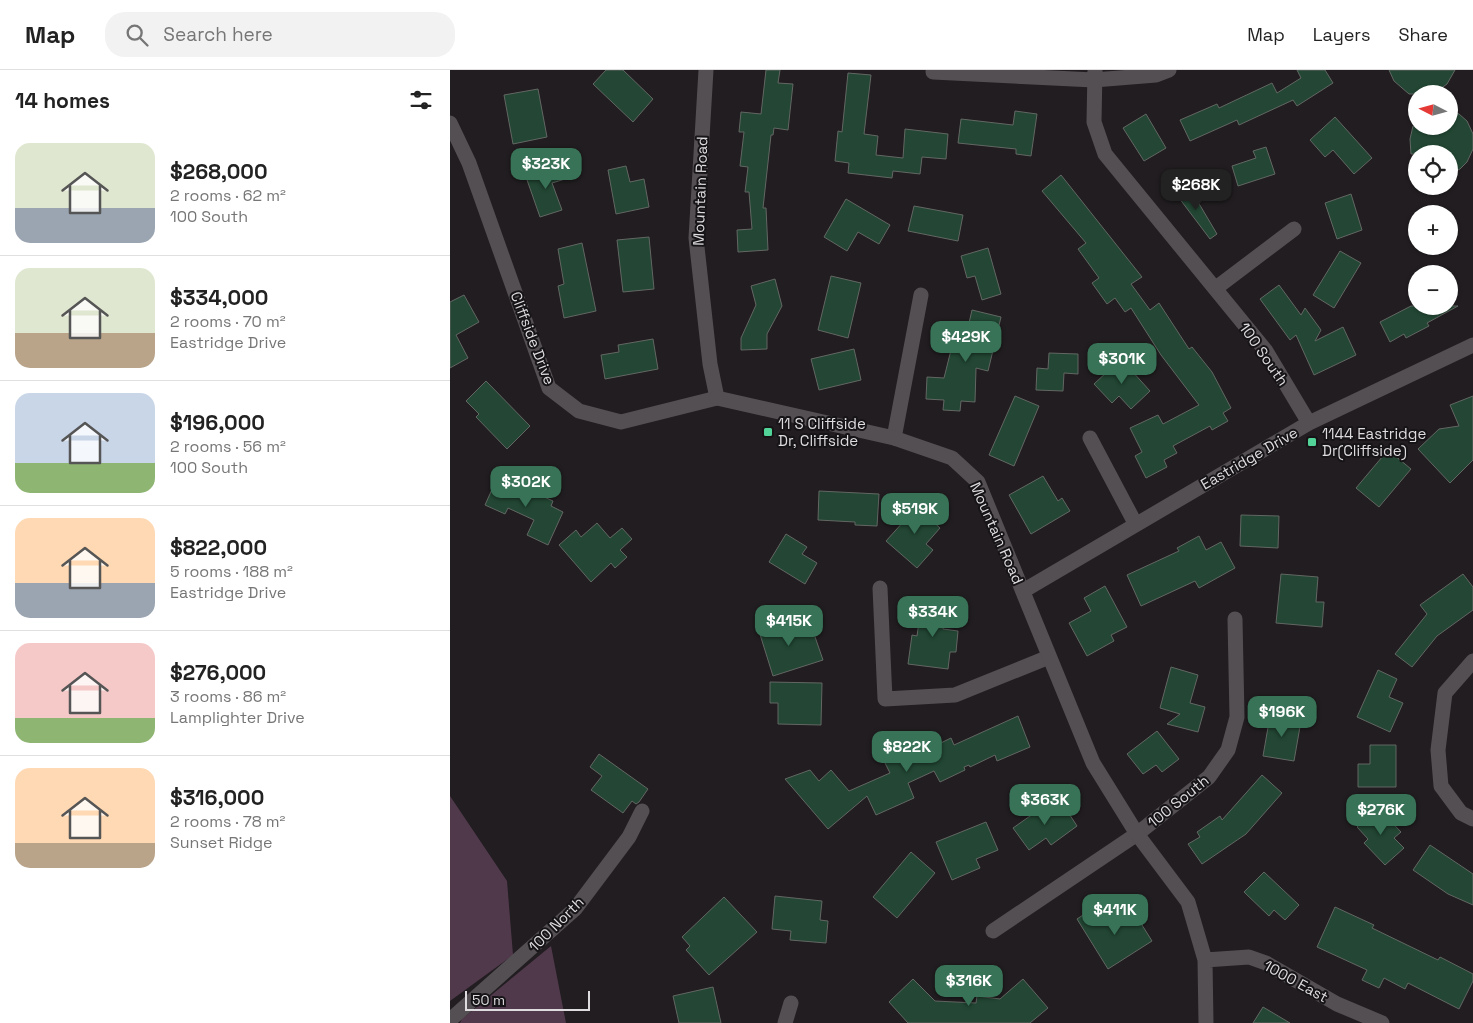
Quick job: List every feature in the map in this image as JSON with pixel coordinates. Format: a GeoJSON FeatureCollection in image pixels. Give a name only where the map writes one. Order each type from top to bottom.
{"type":"FeatureCollection","features":[{"type":"Feature","properties":{"kind":"street","name":"Mountain Road"},"geometry":{"type":"LineString","coordinates":[[706,70],[696,238],[710,364],[717,398],[894,438],[952,458],[978,482],[1093,763],[1137,834],[1188,902],[1205,960],[1206,1023]]}},
{"type":"Feature","properties":{"kind":"street"},"geometry":{"type":"LineString","coordinates":[[933,72],[1156,75],[1169,70]]}},
{"type":"Feature","properties":{"kind":"street","name":"100 South"},"geometry":{"type":"LineString","coordinates":[[1094,75],[1094,122],[1105,154],[1266,350],[1309,423]]}},
{"type":"Feature","properties":{"kind":"street","name":"Cliffside Drive"},"geometry":{"type":"LineString","coordinates":[[450,123],[469,163],[549,388],[579,411],[621,422],[717,398]]}},
{"type":"Feature","properties":{"kind":"street"},"geometry":{"type":"LineString","coordinates":[[1216,288],[1294,229]]}},
{"type":"Feature","properties":{"kind":"street"},"geometry":{"type":"LineString","coordinates":[[894,438],[921,295]]}},
{"type":"Feature","properties":{"kind":"street","name":"Eastridge Drive"},"geometry":{"type":"LineString","coordinates":[[1023,591],[1135,523],[1309,423],[1473,345]]}},
{"type":"Feature","properties":{"kind":"street"},"geometry":{"type":"LineString","coordinates":[[1090,438],[1135,523]]}},
{"type":"Feature","properties":{"kind":"street"},"geometry":{"type":"LineString","coordinates":[[880,588],[885,699],[955,695],[1049,657]]}},
{"type":"Feature","properties":{"kind":"street","name":"100 South"},"geometry":{"type":"LineString","coordinates":[[993,931],[1137,834],[1209,777],[1228,750],[1237,718],[1235,619]]}},
{"type":"Feature","properties":{"kind":"street"},"geometry":{"type":"LineString","coordinates":[[1473,661],[1445,693],[1438,750],[1441,786],[1461,814],[1473,820]]}},
{"type":"Feature","properties":{"kind":"street","name":"100 North"},"geometry":{"type":"LineString","coordinates":[[450,1020],[575,909],[629,837],[642,811]]}},
{"type":"Feature","properties":{"kind":"street","name":"1000 East"},"geometry":{"type":"LineString","coordinates":[[1205,960],[1249,957],[1266,963],[1337,1004],[1382,1023]]}},
{"type":"Feature","properties":{"kind":"street"},"geometry":{"type":"LineString","coordinates":[[785,1023],[791,1003]]}},
{"type":"Feature","properties":{"kind":"shaded area"},"geometry":{"type":"Polygon","coordinates":[[[450,796],[507,881],[513,955],[450,1001],[450,796]]]}},
{"type":"Feature","properties":{"kind":"shaded area"},"geometry":{"type":"Polygon","coordinates":[[[551,946],[566,1023],[460,1023],[462,1019],[551,946]]]}},
{"type":"Feature","properties":{"kind":"building"},"geometry":{"type":"Polygon","coordinates":[[[606,70],[623,70],[653,99],[633,122],[593,84],[606,70]]]}},
{"type":"Feature","properties":{"kind":"building"},"geometry":{"type":"Polygon","coordinates":[[[766,70],[780,70],[778,83],[793,84],[788,130],[774,128],[773,135],[771,135],[763,208],[766,208],[768,250],[738,252],[737,230],[752,229],[749,192],[745,192],[748,167],[740,166],[744,132],[739,132],[741,112],[761,114],[766,70]]]}},
{"type":"Feature","properties":{"kind":"building"},"geometry":{"type":"Polygon","coordinates":[[[1297,70],[1325,70],[1333,83],[1297,106],[1293,100],[1239,125],[1237,120],[1190,141],[1180,120],[1217,104],[1219,108],[1272,83],[1277,93],[1301,78],[1297,70]]]}},
{"type":"Feature","properties":{"kind":"building"},"geometry":{"type":"Polygon","coordinates":[[[1389,70],[1455,70],[1446,85],[1408,85],[1408,93],[1394,81],[1389,70]]]}},
{"type":"Feature","properties":{"kind":"building"},"geometry":{"type":"Polygon","coordinates":[[[848,73],[871,75],[864,134],[878,136],[876,155],[903,158],[905,129],[948,134],[946,159],[922,157],[920,174],[893,171],[892,178],[848,173],[849,163],[835,161],[838,131],[842,132],[848,73]]]}},
{"type":"Feature","properties":{"kind":"building"},"geometry":{"type":"Polygon","coordinates":[[[538,89],[547,137],[513,144],[504,95],[538,89]]]}},
{"type":"Feature","properties":{"kind":"building"},"geometry":{"type":"Polygon","coordinates":[[[1015,111],[1037,114],[1031,156],[1016,154],[1016,149],[958,143],[961,119],[1013,125],[1015,111]]]}},
{"type":"Feature","properties":{"kind":"building"},"geometry":{"type":"Polygon","coordinates":[[[1146,114],[1166,148],[1144,161],[1123,128],[1146,114]]]}},
{"type":"Feature","properties":{"kind":"building"},"geometry":{"type":"Polygon","coordinates":[[[1458,114],[1467,121],[1473,134],[1473,149],[1467,162],[1458,170],[1458,145],[1410,145],[1411,135],[1458,135],[1458,114]]]}},
{"type":"Feature","properties":{"kind":"building"},"geometry":{"type":"Polygon","coordinates":[[[1335,117],[1372,158],[1354,174],[1333,150],[1325,157],[1310,140],[1335,117]]]}},
{"type":"Feature","properties":{"kind":"building"},"geometry":{"type":"Polygon","coordinates":[[[1266,147],[1275,174],[1238,186],[1232,166],[1256,158],[1253,151],[1266,147]]]}},
{"type":"Feature","properties":{"kind":"building"},"geometry":{"type":"Polygon","coordinates":[[[560,165],[565,179],[552,183],[562,210],[540,217],[526,177],[560,165]]]}},
{"type":"Feature","properties":{"kind":"building"},"geometry":{"type":"Polygon","coordinates":[[[626,166],[630,182],[644,179],[649,207],[616,214],[608,170],[626,166]]]}},
{"type":"Feature","properties":{"kind":"building"},"geometry":{"type":"Polygon","coordinates":[[[1061,175],[1142,277],[1131,284],[1150,310],[1159,303],[1189,349],[1192,347],[1212,372],[1231,408],[1223,413],[1228,421],[1212,430],[1210,426],[1173,446],[1177,453],[1164,460],[1167,467],[1146,478],[1135,456],[1142,452],[1130,428],[1158,415],[1163,424],[1199,405],[1161,355],[1131,308],[1125,312],[1115,298],[1107,304],[1092,283],[1099,278],[1078,249],[1086,243],[1042,191],[1061,175]]]}},
{"type":"Feature","properties":{"kind":"building"},"geometry":{"type":"Polygon","coordinates":[[[1188,185],[1217,234],[1210,239],[1176,194],[1188,185]]]}},
{"type":"Feature","properties":{"kind":"building"},"geometry":{"type":"Polygon","coordinates":[[[1351,194],[1362,230],[1337,239],[1325,203],[1351,194]]]}},
{"type":"Feature","properties":{"kind":"building"},"geometry":{"type":"Polygon","coordinates":[[[846,199],[890,225],[879,244],[858,232],[847,251],[824,237],[846,199]]]}},
{"type":"Feature","properties":{"kind":"building"},"geometry":{"type":"Polygon","coordinates":[[[914,206],[963,215],[958,241],[908,231],[914,206]]]}},
{"type":"Feature","properties":{"kind":"building"},"geometry":{"type":"Polygon","coordinates":[[[649,237],[654,289],[623,292],[617,240],[649,237]]]}},
{"type":"Feature","properties":{"kind":"building"},"geometry":{"type":"Polygon","coordinates":[[[582,243],[596,311],[564,318],[558,286],[564,284],[558,249],[582,243]]]}},
{"type":"Feature","properties":{"kind":"building"},"geometry":{"type":"Polygon","coordinates":[[[988,248],[1001,294],[982,300],[975,276],[967,278],[961,256],[988,248]]]}},
{"type":"Feature","properties":{"kind":"building"},"geometry":{"type":"Polygon","coordinates":[[[1340,251],[1361,263],[1334,308],[1313,295],[1340,251]]]}},
{"type":"Feature","properties":{"kind":"building"},"geometry":{"type":"Polygon","coordinates":[[[831,276],[861,283],[848,338],[818,330],[831,276]]]}},
{"type":"Feature","properties":{"kind":"building"},"geometry":{"type":"Polygon","coordinates":[[[775,279],[782,306],[767,334],[767,349],[741,350],[741,338],[756,305],[751,286],[775,279]]]}},
{"type":"Feature","properties":{"kind":"building"},"geometry":{"type":"Polygon","coordinates":[[[1279,285],[1301,315],[1305,308],[1321,330],[1315,341],[1343,327],[1356,355],[1314,375],[1296,335],[1290,340],[1260,299],[1279,285]]]}},
{"type":"Feature","properties":{"kind":"building"},"geometry":{"type":"Polygon","coordinates":[[[464,295],[479,322],[456,335],[468,358],[450,368],[450,302],[464,295]]]}},
{"type":"Feature","properties":{"kind":"building"},"geometry":{"type":"Polygon","coordinates":[[[1408,308],[1408,315],[1442,315],[1427,323],[1429,326],[1406,338],[1404,334],[1390,342],[1380,322],[1408,308]]]}},
{"type":"Feature","properties":{"kind":"building"},"geometry":{"type":"Polygon","coordinates":[[[972,310],[1001,317],[988,371],[976,368],[975,402],[961,401],[960,411],[943,410],[944,400],[926,399],[927,377],[944,378],[953,342],[964,345],[972,310]]]}},
{"type":"Feature","properties":{"kind":"building"},"geometry":{"type":"Polygon","coordinates":[[[653,339],[658,369],[605,379],[601,355],[619,352],[618,345],[653,339]]]}},
{"type":"Feature","properties":{"kind":"building"},"geometry":{"type":"Polygon","coordinates":[[[854,349],[861,380],[819,390],[811,359],[854,349]]]}},
{"type":"Feature","properties":{"kind":"building"},"geometry":{"type":"Polygon","coordinates":[[[1049,353],[1078,354],[1078,374],[1064,373],[1063,391],[1036,390],[1037,368],[1048,369],[1049,353]]]}},
{"type":"Feature","properties":{"kind":"building"},"geometry":{"type":"Polygon","coordinates":[[[1121,359],[1150,391],[1131,409],[1119,396],[1112,403],[1094,384],[1121,359]]]}},
{"type":"Feature","properties":{"kind":"building"},"geometry":{"type":"Polygon","coordinates":[[[486,381],[530,426],[507,449],[476,417],[479,414],[466,401],[486,381]]]}},
{"type":"Feature","properties":{"kind":"building"},"geometry":{"type":"Polygon","coordinates":[[[1015,396],[1039,406],[1014,466],[989,455],[1015,396]]]}},
{"type":"Feature","properties":{"kind":"building"},"geometry":{"type":"Polygon","coordinates":[[[1473,396],[1473,460],[1450,483],[1418,449],[1439,429],[1459,426],[1450,405],[1473,396]]]}},
{"type":"Feature","properties":{"kind":"building"},"geometry":{"type":"Polygon","coordinates":[[[1388,450],[1411,469],[1379,507],[1356,488],[1388,450]]]}},
{"type":"Feature","properties":{"kind":"building"},"geometry":{"type":"Polygon","coordinates":[[[498,476],[553,501],[551,506],[563,512],[548,545],[527,535],[534,520],[508,508],[505,514],[485,505],[498,476]]]}},
{"type":"Feature","properties":{"kind":"building"},"geometry":{"type":"Polygon","coordinates":[[[1043,476],[1058,501],[1062,498],[1070,511],[1031,534],[1009,495],[1043,476]]]}},
{"type":"Feature","properties":{"kind":"building"},"geometry":{"type":"Polygon","coordinates":[[[819,491],[879,494],[877,526],[855,525],[855,522],[818,520],[819,491]]]}},
{"type":"Feature","properties":{"kind":"building"},"geometry":{"type":"Polygon","coordinates":[[[923,500],[933,509],[927,516],[940,528],[926,544],[933,550],[917,568],[886,541],[923,500]]]}},
{"type":"Feature","properties":{"kind":"building"},"geometry":{"type":"Polygon","coordinates":[[[1241,515],[1279,516],[1278,548],[1240,546],[1241,515]]]}},
{"type":"Feature","properties":{"kind":"building"},"geometry":{"type":"Polygon","coordinates":[[[597,523],[610,538],[622,528],[632,539],[620,550],[627,557],[615,568],[611,563],[591,582],[559,545],[576,530],[581,537],[597,523]]]}},
{"type":"Feature","properties":{"kind":"building"},"geometry":{"type":"Polygon","coordinates":[[[786,534],[807,547],[802,554],[817,563],[805,584],[769,562],[786,534]]]}},
{"type":"Feature","properties":{"kind":"building"},"geometry":{"type":"Polygon","coordinates":[[[1199,536],[1206,550],[1221,542],[1235,568],[1199,588],[1195,581],[1141,606],[1127,575],[1179,551],[1177,548],[1199,536]]]}},
{"type":"Feature","properties":{"kind":"building"},"geometry":{"type":"Polygon","coordinates":[[[1281,574],[1318,577],[1316,602],[1324,602],[1322,627],[1276,623],[1281,574]]]}},
{"type":"Feature","properties":{"kind":"building"},"geometry":{"type":"Polygon","coordinates":[[[1463,574],[1473,587],[1473,610],[1437,636],[1412,667],[1395,654],[1427,614],[1420,605],[1463,574]]]}},
{"type":"Feature","properties":{"kind":"building"},"geometry":{"type":"Polygon","coordinates":[[[1105,586],[1127,627],[1111,635],[1114,641],[1087,656],[1069,623],[1091,611],[1084,598],[1105,586]]]}},
{"type":"Feature","properties":{"kind":"building"},"geometry":{"type":"Polygon","coordinates":[[[922,600],[946,603],[943,629],[958,631],[956,652],[950,652],[948,669],[908,664],[912,635],[917,636],[922,600]]]}},
{"type":"Feature","properties":{"kind":"building"},"geometry":{"type":"Polygon","coordinates":[[[793,617],[799,635],[813,631],[823,660],[773,676],[758,628],[793,617]]]}},
{"type":"Feature","properties":{"kind":"building"},"geometry":{"type":"Polygon","coordinates":[[[1171,667],[1198,675],[1190,703],[1205,707],[1198,732],[1167,724],[1180,714],[1160,708],[1171,667]]]}},
{"type":"Feature","properties":{"kind":"building"},"geometry":{"type":"Polygon","coordinates":[[[1378,670],[1397,679],[1389,697],[1403,703],[1390,732],[1357,717],[1378,670]]]}},
{"type":"Feature","properties":{"kind":"building"},"geometry":{"type":"Polygon","coordinates":[[[770,682],[822,683],[821,725],[778,724],[778,703],[770,703],[770,682]]]}},
{"type":"Feature","properties":{"kind":"building"},"geometry":{"type":"Polygon","coordinates":[[[1018,716],[1030,747],[997,761],[995,755],[970,767],[969,765],[964,767],[965,770],[940,782],[934,771],[908,783],[914,798],[876,815],[867,796],[828,829],[785,779],[810,770],[819,781],[831,770],[849,791],[890,773],[885,763],[914,750],[916,755],[951,738],[954,745],[1018,716]]]}},
{"type":"Feature","properties":{"kind":"building"},"geometry":{"type":"Polygon","coordinates":[[[1270,716],[1301,721],[1294,761],[1263,756],[1270,716]]]}},
{"type":"Feature","properties":{"kind":"building"},"geometry":{"type":"Polygon","coordinates":[[[1157,731],[1179,759],[1162,772],[1156,765],[1143,774],[1127,754],[1157,731]]]}},
{"type":"Feature","properties":{"kind":"building"},"geometry":{"type":"Polygon","coordinates":[[[1370,745],[1396,745],[1396,787],[1358,787],[1358,764],[1370,764],[1370,745]]]}},
{"type":"Feature","properties":{"kind":"building"},"geometry":{"type":"Polygon","coordinates":[[[599,754],[648,789],[639,802],[636,804],[632,801],[623,813],[591,790],[602,776],[590,767],[599,754]]]}},
{"type":"Feature","properties":{"kind":"building"},"geometry":{"type":"Polygon","coordinates":[[[1262,775],[1282,793],[1246,834],[1202,864],[1188,844],[1200,837],[1197,832],[1220,816],[1222,820],[1262,775]]]}},
{"type":"Feature","properties":{"kind":"building"},"geometry":{"type":"Polygon","coordinates":[[[1050,802],[1059,814],[1066,809],[1077,826],[1051,845],[1046,838],[1029,850],[1013,828],[1050,802]]]}},
{"type":"Feature","properties":{"kind":"building"},"geometry":{"type":"Polygon","coordinates":[[[1378,808],[1401,832],[1394,838],[1404,848],[1385,865],[1364,843],[1368,839],[1357,827],[1378,808]]]}},
{"type":"Feature","properties":{"kind":"building"},"geometry":{"type":"Polygon","coordinates":[[[986,822],[998,850],[976,859],[980,868],[952,880],[936,842],[986,822]]]}},
{"type":"Feature","properties":{"kind":"building"},"geometry":{"type":"Polygon","coordinates":[[[1430,845],[1473,874],[1473,905],[1448,894],[1413,870],[1430,845]]]}},
{"type":"Feature","properties":{"kind":"building"},"geometry":{"type":"Polygon","coordinates":[[[911,852],[935,873],[897,918],[873,897],[911,852]]]}},
{"type":"Feature","properties":{"kind":"building"},"geometry":{"type":"Polygon","coordinates":[[[1264,872],[1299,905],[1285,920],[1274,910],[1269,916],[1244,892],[1264,872]]]}},
{"type":"Feature","properties":{"kind":"building"},"geometry":{"type":"Polygon","coordinates":[[[775,896],[822,901],[820,920],[828,921],[826,943],[790,940],[791,931],[772,929],[775,896]]]}},
{"type":"Feature","properties":{"kind":"building"},"geometry":{"type":"Polygon","coordinates":[[[724,897],[757,932],[709,975],[686,950],[690,946],[682,937],[724,897]]]}},
{"type":"Feature","properties":{"kind":"building"},"geometry":{"type":"Polygon","coordinates":[[[1095,907],[1107,926],[1132,909],[1152,941],[1108,969],[1077,919],[1095,907]]]}},
{"type":"Feature","properties":{"kind":"building"},"geometry":{"type":"Polygon","coordinates":[[[1335,907],[1374,925],[1372,928],[1438,960],[1440,957],[1473,974],[1473,981],[1459,1009],[1408,983],[1405,989],[1384,978],[1379,988],[1362,980],[1367,970],[1317,947],[1335,907]]]}},
{"type":"Feature","properties":{"kind":"building"},"geometry":{"type":"Polygon","coordinates":[[[913,979],[935,1001],[976,1003],[977,996],[1000,999],[1023,979],[1048,1008],[1030,1023],[908,1023],[889,1002],[913,979]]]}},
{"type":"Feature","properties":{"kind":"building"},"geometry":{"type":"Polygon","coordinates":[[[713,987],[721,1023],[679,1023],[673,996],[713,987]]]}},
{"type":"Feature","properties":{"kind":"building"},"geometry":{"type":"Polygon","coordinates":[[[1263,1007],[1290,1023],[1253,1023],[1263,1007]]]}},
{"type":"Feature","properties":{"kind":"place","name":"11 S Cliffside Dr, Cliffside"},"geometry":{"type":"Point","coordinates":[768,432]}},
{"type":"Feature","properties":{"kind":"place","name":"1144 Eastridge Dr(Cliffside)"},"geometry":{"type":"Point","coordinates":[1312,442]}}]}
